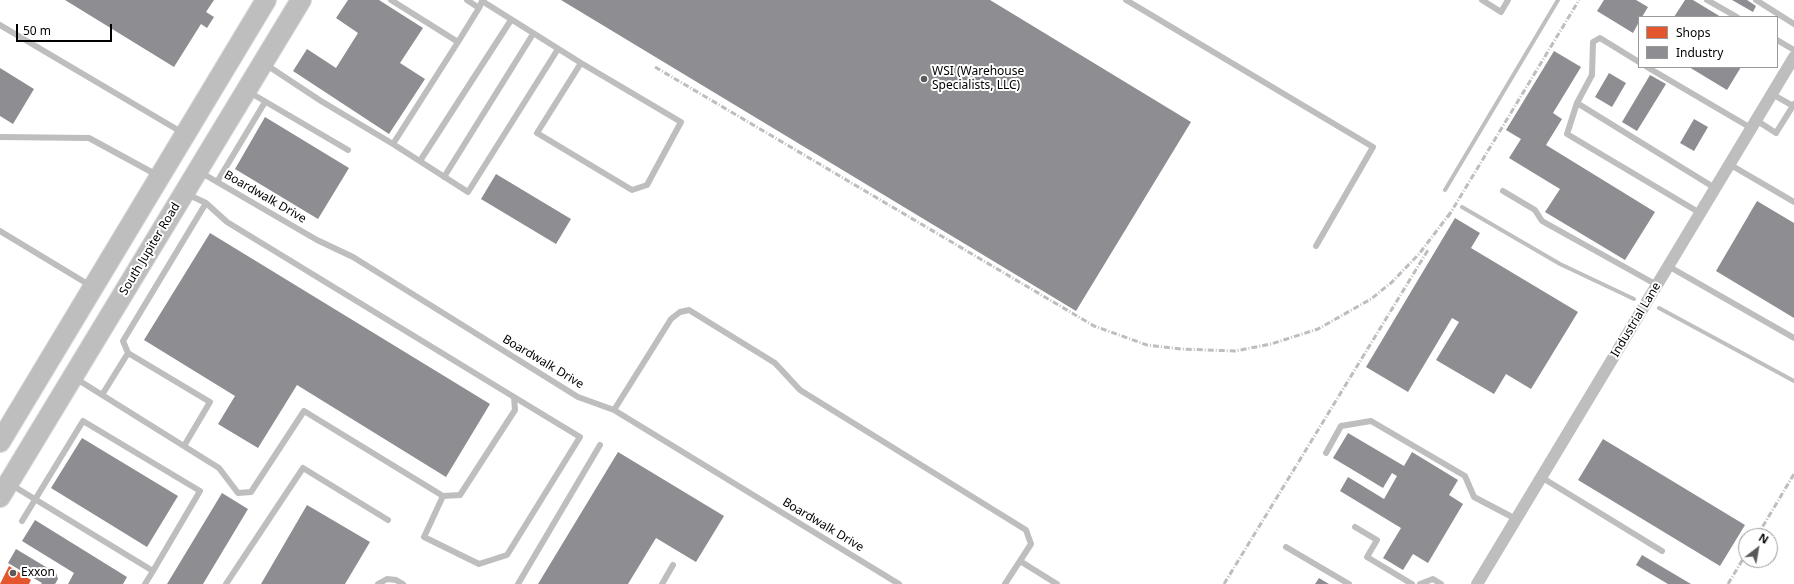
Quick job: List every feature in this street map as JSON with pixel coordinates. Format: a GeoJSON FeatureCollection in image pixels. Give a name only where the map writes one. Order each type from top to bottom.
{"type":"FeatureCollection","features":[{"type":"Feature","properties":{"kind":"main road"},"geometry":{"type":"LineString","coordinates":[[0,442],[161,178],[266,0]]}},
{"type":"Feature","properties":{"kind":"main road","name":"South Jupiter Road"},"geometry":{"type":"LineString","coordinates":[[4,490],[301,0]]}},
{"type":"Feature","properties":{"kind":"main road"},"geometry":{"type":"LineString","coordinates":[[237,48],[263,63]]}},
{"type":"Feature","properties":{"kind":"main road"},"geometry":{"type":"LineString","coordinates":[[161,178],[184,193]]}},
{"type":"Feature","properties":{"kind":"main road"},"geometry":{"type":"LineString","coordinates":[[49,362],[73,377]]}},
{"type":"Feature","properties":{"kind":"street","name":"Industrial Lane"},"geometry":{"type":"LineString","coordinates":[[1477,584],[1794,57]]}},
{"type":"Feature","properties":{"kind":"lane"},"geometry":{"type":"LineString","coordinates":[[391,0],[458,42]]}},
{"type":"Feature","properties":{"kind":"lane"},"geometry":{"type":"LineString","coordinates":[[467,0],[479,8]]}},
{"type":"Feature","properties":{"kind":"lane"},"geometry":{"type":"LineString","coordinates":[[1126,0],[1373,147],[1316,246]]}},
{"type":"Feature","properties":{"kind":"lane"},"geometry":{"type":"LineString","coordinates":[[1482,0],[1501,12],[1508,0]]}},
{"type":"Feature","properties":{"kind":"lane"},"geometry":{"type":"LineString","coordinates":[[1707,0],[1735,16]]}},
{"type":"Feature","properties":{"kind":"lane"},"geometry":{"type":"LineString","coordinates":[[1756,0],[1794,24]]}},
{"type":"Feature","properties":{"kind":"lane"},"geometry":{"type":"LineString","coordinates":[[393,144],[482,2],[681,122],[647,185],[632,190],[538,133],[581,63]]}},
{"type":"Feature","properties":{"kind":"lane"},"geometry":{"type":"LineString","coordinates":[[420,161],[511,20]]}},
{"type":"Feature","properties":{"kind":"lane"},"geometry":{"type":"LineString","coordinates":[[0,25],[186,135]]}},
{"type":"Feature","properties":{"kind":"lane"},"geometry":{"type":"LineString","coordinates":[[444,177],[533,34]]}},
{"type":"Feature","properties":{"kind":"lane"},"geometry":{"type":"LineString","coordinates":[[1638,61],[1600,38],[1594,42],[1592,75],[1577,103],[1567,134],[1700,213]]}},
{"type":"Feature","properties":{"kind":"lane"},"geometry":{"type":"LineString","coordinates":[[1778,41],[1794,50]]}},
{"type":"Feature","properties":{"kind":"lane"},"geometry":{"type":"LineString","coordinates":[[263,63],[321,101],[393,144],[468,192],[558,49]]}},
{"type":"Feature","properties":{"kind":"lane"},"geometry":{"type":"LineString","coordinates":[[1649,68],[1754,124],[1776,133],[1793,105],[1772,94]]}},
{"type":"Feature","properties":{"kind":"lane"},"geometry":{"type":"LineString","coordinates":[[246,90],[348,150]]}},
{"type":"Feature","properties":{"kind":"lane"},"geometry":{"type":"LineString","coordinates":[[217,182],[265,102]]}},
{"type":"Feature","properties":{"kind":"lane"},"geometry":{"type":"LineString","coordinates":[[1577,103],[1715,188]]}},
{"type":"Feature","properties":{"kind":"lane"},"geometry":{"type":"LineString","coordinates":[[0,138],[89,138],[161,178]]}},
{"type":"Feature","properties":{"kind":"lane"},"geometry":{"type":"LineString","coordinates":[[1729,164],[1794,202]]}},
{"type":"Feature","properties":{"kind":"lane","name":"Boardwalk Drive"},"geometry":{"type":"LineString","coordinates":[[197,170],[317,240],[353,257],[578,396],[614,410],[899,584]]}},
{"type":"Feature","properties":{"kind":"lane"},"geometry":{"type":"LineString","coordinates":[[1503,191],[1535,210],[1542,221],[1657,285]]}},
{"type":"Feature","properties":{"kind":"lane"},"geometry":{"type":"LineString","coordinates":[[184,193],[206,203],[227,222],[580,437],[507,555],[479,564],[424,537],[443,496]]}},
{"type":"Feature","properties":{"kind":"lane"},"geometry":{"type":"LineString","coordinates":[[184,446],[210,402],[128,353],[123,340],[206,203]]}},
{"type":"Feature","properties":{"kind":"lane"},"geometry":{"type":"LineString","coordinates":[[0,231],[94,288]]}},
{"type":"Feature","properties":{"kind":"lane"},"geometry":{"type":"LineString","coordinates":[[1668,266],[1794,338]]}},
{"type":"Feature","properties":{"kind":"lane"},"geometry":{"type":"LineString","coordinates":[[614,410],[671,320],[680,312],[689,310],[775,363],[800,390],[1026,530],[1031,544],[1005,584]]}},
{"type":"Feature","properties":{"kind":"lane"},"geometry":{"type":"LineString","coordinates":[[102,395],[128,353]]}},
{"type":"Feature","properties":{"kind":"lane"},"geometry":{"type":"LineString","coordinates":[[73,377],[219,468],[238,492],[251,492],[304,411],[443,496],[460,495],[515,410],[514,397]]}},
{"type":"Feature","properties":{"kind":"lane"},"geometry":{"type":"LineString","coordinates":[[22,521],[83,421],[200,491],[145,584]]}},
{"type":"Feature","properties":{"kind":"lane"},"geometry":{"type":"LineString","coordinates":[[1326,453],[1341,426],[1371,421],[1464,476],[1474,498],[1516,519]]}},
{"type":"Feature","properties":{"kind":"lane"},"geometry":{"type":"LineString","coordinates":[[518,584],[600,445]]}},
{"type":"Feature","properties":{"kind":"lane"},"geometry":{"type":"LineString","coordinates":[[226,584],[303,468],[388,520]]}},
{"type":"Feature","properties":{"kind":"lane"},"geometry":{"type":"LineString","coordinates":[[1541,477],[1662,550]]}},
{"type":"Feature","properties":{"kind":"lane"},"geometry":{"type":"LineString","coordinates":[[4,490],[35,499],[153,571]]}},
{"type":"Feature","properties":{"kind":"lane"},"geometry":{"type":"LineString","coordinates":[[1355,527],[1377,540],[1367,557],[1412,584]]}},
{"type":"Feature","properties":{"kind":"lane"},"geometry":{"type":"LineString","coordinates":[[1286,547],[1349,584]]}},
{"type":"Feature","properties":{"kind":"lane"},"geometry":{"type":"LineString","coordinates":[[1020,561],[1057,584]]}},
{"type":"Feature","properties":{"kind":"lane"},"geometry":{"type":"LineString","coordinates":[[662,584],[673,565]]}},
{"type":"Feature","properties":{"kind":"lane"},"geometry":{"type":"LineString","coordinates":[[378,584],[388,579],[396,580],[403,584]]}},
{"type":"Feature","properties":{"kind":"lane"},"geometry":{"type":"LineString","coordinates":[[1420,584],[1433,579],[1441,584]]}},
{"type":"Feature","properties":{"kind":"building: Shops","name":"Exxon"},"geometry":{"type":"Polygon","coordinates":[[[9,566],[31,580],[29,584],[0,584],[9,566]]]}},
{"type":"Feature","properties":{"kind":"building: Industry"},"geometry":{"type":"Polygon","coordinates":[[[65,0],[214,0],[206,12],[214,17],[207,28],[201,24],[174,67],[65,0]]]}},
{"type":"Feature","properties":{"kind":"building: Industry"},"geometry":{"type":"Polygon","coordinates":[[[348,0],[379,0],[423,28],[400,63],[425,79],[389,134],[293,71],[307,49],[336,68],[358,33],[336,18],[348,0]]]}},
{"type":"Feature","properties":{"kind":"building: Industry"},"geometry":{"type":"Polygon","coordinates":[[[561,0],[990,0],[1191,122],[1076,311],[561,0]]]}},
{"type":"Feature","properties":{"kind":"building: Industry"},"geometry":{"type":"Polygon","coordinates":[[[1604,0],[1636,0],[1648,7],[1643,16],[1638,16],[1638,24],[1633,33],[1597,11],[1604,0]]]}},
{"type":"Feature","properties":{"kind":"building: Industry"},"geometry":{"type":"Polygon","coordinates":[[[1685,0],[1693,0],[1719,16],[1675,16],[1685,0]]]}},
{"type":"Feature","properties":{"kind":"building: Industry"},"geometry":{"type":"Polygon","coordinates":[[[1732,0],[1747,0],[1756,6],[1753,12],[1732,0]]]}},
{"type":"Feature","properties":{"kind":"building: Industry"},"geometry":{"type":"Polygon","coordinates":[[[1554,51],[1581,67],[1553,113],[1562,119],[1546,145],[1655,212],[1625,260],[1545,212],[1560,189],[1509,158],[1521,139],[1506,130],[1554,51]]]}},
{"type":"Feature","properties":{"kind":"building: Industry"},"geometry":{"type":"Polygon","coordinates":[[[0,68],[34,89],[13,124],[0,116],[0,68]]]}},
{"type":"Feature","properties":{"kind":"building: Industry"},"geometry":{"type":"Polygon","coordinates":[[[1691,68],[1740,68],[1727,90],[1691,68]]]}},
{"type":"Feature","properties":{"kind":"building: Industry"},"geometry":{"type":"Polygon","coordinates":[[[1609,73],[1626,83],[1612,107],[1595,97],[1609,73]]]}},
{"type":"Feature","properties":{"kind":"building: Industry"},"geometry":{"type":"Polygon","coordinates":[[[1650,75],[1666,84],[1637,131],[1622,122],[1650,75]]]}},
{"type":"Feature","properties":{"kind":"building: Industry"},"geometry":{"type":"Polygon","coordinates":[[[265,117],[349,168],[318,219],[235,169],[265,117]]]}},
{"type":"Feature","properties":{"kind":"building: Industry"},"geometry":{"type":"Polygon","coordinates":[[[1694,119],[1708,127],[1694,151],[1680,143],[1694,119]]]}},
{"type":"Feature","properties":{"kind":"building: Industry"},"geometry":{"type":"Polygon","coordinates":[[[496,174],[571,219],[556,244],[481,199],[496,174]]]}},
{"type":"Feature","properties":{"kind":"building: Industry"},"geometry":{"type":"Polygon","coordinates":[[[1757,201],[1794,223],[1794,318],[1716,271],[1757,201]]]}},
{"type":"Feature","properties":{"kind":"building: Industry"},"geometry":{"type":"Polygon","coordinates":[[[1455,218],[1480,233],[1471,248],[1578,312],[1531,389],[1506,374],[1494,394],[1436,360],[1459,322],[1452,318],[1408,392],[1366,367],[1455,218]]]}},
{"type":"Feature","properties":{"kind":"building: Industry"},"geometry":{"type":"Polygon","coordinates":[[[210,233],[490,404],[446,477],[297,385],[258,448],[218,424],[235,396],[144,340],[210,233]]]}},
{"type":"Feature","properties":{"kind":"building: Industry"},"geometry":{"type":"Polygon","coordinates":[[[1348,433],[1404,466],[1412,452],[1458,480],[1449,495],[1463,504],[1428,563],[1413,554],[1403,570],[1383,558],[1401,528],[1340,491],[1348,477],[1384,499],[1397,476],[1392,473],[1383,488],[1333,458],[1348,433]]]}},
{"type":"Feature","properties":{"kind":"building: Industry"},"geometry":{"type":"Polygon","coordinates":[[[82,438],[178,496],[147,547],[51,488],[82,438]]]}},
{"type":"Feature","properties":{"kind":"building: Industry"},"geometry":{"type":"Polygon","coordinates":[[[1603,439],[1745,525],[1743,528],[1738,528],[1738,536],[1720,566],[1578,480],[1603,439]]]}},
{"type":"Feature","properties":{"kind":"building: Industry"},"geometry":{"type":"Polygon","coordinates":[[[618,452],[724,516],[696,562],[656,538],[628,584],[538,584],[618,452]]]}},
{"type":"Feature","properties":{"kind":"building: Industry"},"geometry":{"type":"Polygon","coordinates":[[[222,493],[248,509],[203,584],[167,584],[222,493]]]}},
{"type":"Feature","properties":{"kind":"building: Industry"},"geometry":{"type":"Polygon","coordinates":[[[307,505],[370,542],[345,584],[261,584],[307,505]]]}},
{"type":"Feature","properties":{"kind":"building: Industry"},"geometry":{"type":"Polygon","coordinates":[[[35,520],[127,577],[123,584],[68,584],[74,573],[22,541],[35,520]]]}},
{"type":"Feature","properties":{"kind":"building: Industry"},"geometry":{"type":"Polygon","coordinates":[[[16,549],[56,573],[58,579],[55,584],[41,584],[42,583],[8,563],[16,549]]]}},
{"type":"Feature","properties":{"kind":"building: Industry"},"geometry":{"type":"Polygon","coordinates":[[[1642,555],[1691,584],[1668,584],[1636,565],[1642,555]]]}},
{"type":"Feature","properties":{"kind":"building: Industry"},"geometry":{"type":"Polygon","coordinates":[[[1319,578],[1329,584],[1315,584],[1319,578]]]}},
{"type":"Feature","properties":{"kind":"waterway"},"geometry":{"type":"LineString","coordinates":[[1445,190],[1558,0]]}},
{"type":"Feature","properties":{"kind":"waterway"},"geometry":{"type":"LineString","coordinates":[[1462,207],[1560,264],[1634,299]]}},
{"type":"Feature","properties":{"kind":"waterway"},"geometry":{"type":"LineString","coordinates":[[1659,308],[1794,381]]}},
{"type":"Feature","properties":{"kind":"railway"},"geometry":{"type":"LineString","coordinates":[[1448,217],[1579,0]]}},
{"type":"Feature","properties":{"kind":"railway"},"geometry":{"type":"LineString","coordinates":[[655,67],[1094,326],[1147,345],[1181,349],[1235,351],[1271,344],[1318,329],[1371,299],[1392,282],[1419,254],[1451,212]]}},
{"type":"Feature","properties":{"kind":"railway"},"geometry":{"type":"LineString","coordinates":[[1224,584],[1428,250]]}},
{"type":"Feature","properties":{"kind":"railway"},"geometry":{"type":"LineString","coordinates":[[1762,528],[1794,474]]}},
{"type":"Feature","properties":{"kind":"railway"},"geometry":{"type":"LineString","coordinates":[[1728,584],[1738,567]]}},
{"type":"Feature","properties":{"kind":"place","name":"WSI (Warehouse Specialists, LLC)"},"geometry":{"type":"Point","coordinates":[924,79]}},
{"type":"Feature","properties":{"kind":"place","name":"Exxon"},"geometry":{"type":"Point","coordinates":[13,573]}}]}
